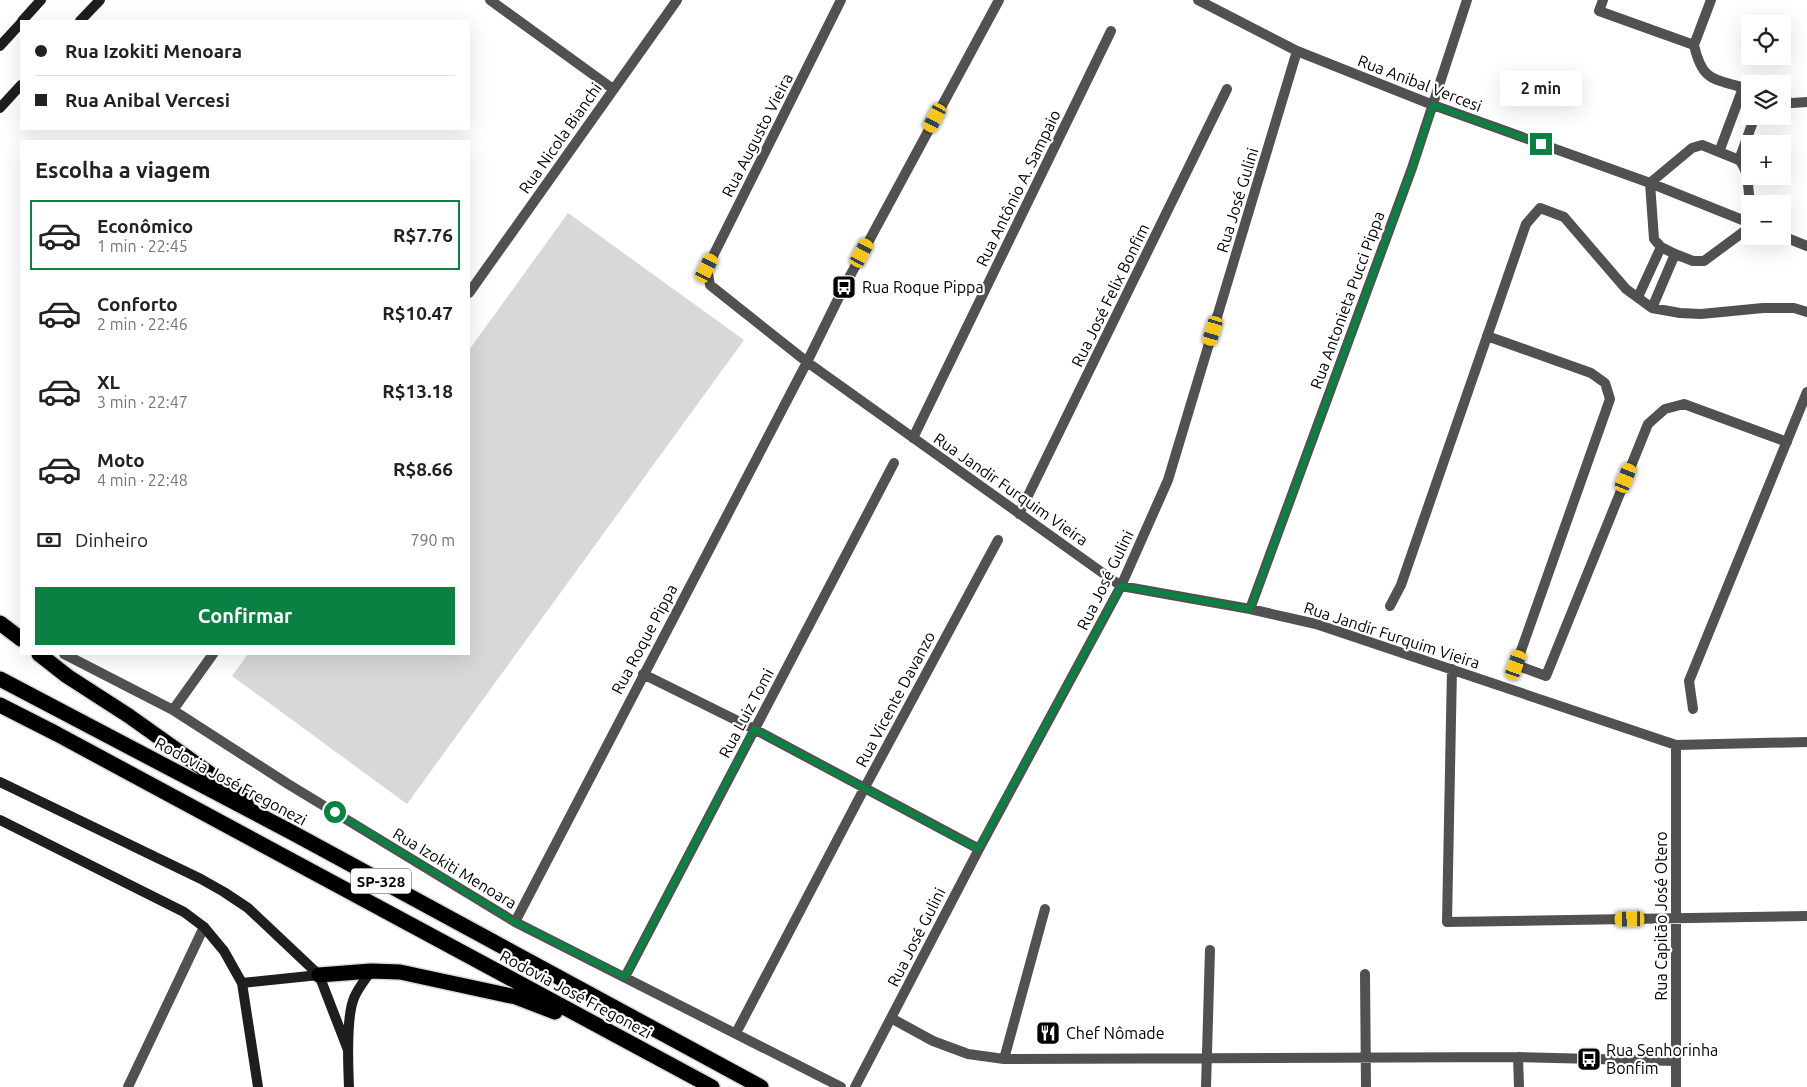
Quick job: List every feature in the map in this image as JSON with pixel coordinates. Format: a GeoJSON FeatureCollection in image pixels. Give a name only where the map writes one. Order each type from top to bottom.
{"type":"FeatureCollection","features":[{"type":"Feature","properties":{"kind":"highway"},"geometry":{"type":"LineString","coordinates":[[0,622],[20,639]]}},
{"type":"Feature","properties":{"kind":"highway"},"geometry":{"type":"LineString","coordinates":[[40,655],[67,676],[129,716],[293,833]]}},
{"type":"Feature","properties":{"kind":"highway","name":"Rodovia José Fregonezi"},"geometry":{"type":"LineString","coordinates":[[0,679],[293,833],[761,1087]]}},
{"type":"Feature","properties":{"kind":"highway","name":"Rodovia José Fregonezi"},"geometry":{"type":"LineString","coordinates":[[0,705],[712,1087]]}},
{"type":"Feature","properties":{"kind":"highway"},"geometry":{"type":"LineString","coordinates":[[319,975],[371,971],[400,972],[516,997],[615,1034]]}},
{"type":"Feature","properties":{"kind":"street"},"geometry":{"type":"LineString","coordinates":[[24,20],[41,0]]}},
{"type":"Feature","properties":{"kind":"street"},"geometry":{"type":"LineString","coordinates":[[81,20],[100,0]]}},
{"type":"Feature","properties":{"kind":"street"},"geometry":{"type":"LineString","coordinates":[[490,0],[614,89]]}},
{"type":"Feature","properties":{"kind":"street","name":"Rua Nicola Bianchi"},"geometry":{"type":"LineString","coordinates":[[470,292],[677,0]]}},
{"type":"Feature","properties":{"kind":"street","name":"Rua Augusto Vieira"},"geometry":{"type":"LineString","coordinates":[[710,285],[707,268],[841,0]]}},
{"type":"Feature","properties":{"kind":"street","name":"Rua Roque Pippa"},"geometry":{"type":"LineString","coordinates":[[515,922],[807,362],[844,287],[999,0]]}},
{"type":"Feature","properties":{"kind":"street","name":"Rua Anibal Vercesi"},"geometry":{"type":"LineString","coordinates":[[1198,0],[1297,51],[1433,105],[1650,183],[1741,221]]}},
{"type":"Feature","properties":{"kind":"street","name":"Rua Antonieta Pucci Pippa"},"geometry":{"type":"LineString","coordinates":[[1250,609],[1412,168],[1467,0]]}},
{"type":"Feature","properties":{"kind":"street"},"geometry":{"type":"LineString","coordinates":[[1602,0],[1599,12],[1694,45]]}},
{"type":"Feature","properties":{"kind":"street"},"geometry":{"type":"LineString","coordinates":[[1711,0],[1694,45],[1698,63],[1711,78],[1741,87]]}},
{"type":"Feature","properties":{"kind":"street"},"geometry":{"type":"LineString","coordinates":[[0,46],[20,24]]}},
{"type":"Feature","properties":{"kind":"street","name":"Rua Antônio A. Sampaio"},"geometry":{"type":"LineString","coordinates":[[913,438],[1111,31]]}},
{"type":"Feature","properties":{"kind":"street","name":"Rua José Gulini"},"geometry":{"type":"LineString","coordinates":[[855,1087],[978,849],[1121,586],[1168,480],[1297,51]]}},
{"type":"Feature","properties":{"kind":"street"},"geometry":{"type":"LineString","coordinates":[[0,108],[20,86]]}},
{"type":"Feature","properties":{"kind":"street","name":"Rua José Felix Bonfim"},"geometry":{"type":"LineString","coordinates":[[1019,514],[1227,89]]}},
{"type":"Feature","properties":{"kind":"street"},"geometry":{"type":"LineString","coordinates":[[1719,152],[1741,102]]}},
{"type":"Feature","properties":{"kind":"street"},"geometry":{"type":"LineString","coordinates":[[1791,103],[1807,102]]}},
{"type":"Feature","properties":{"kind":"street"},"geometry":{"type":"LineString","coordinates":[[1739,160],[1752,125]]}},
{"type":"Feature","properties":{"kind":"street"},"geometry":{"type":"LineString","coordinates":[[1741,232],[1704,261],[1693,261],[1661,247],[1654,239],[1650,183],[1692,148],[1702,146],[1739,160],[1746,172],[1749,195]]}},
{"type":"Feature","properties":{"kind":"street"},"geometry":{"type":"LineString","coordinates":[[1390,606],[1401,585],[1526,224],[1540,208],[1564,217],[1626,289],[1652,308],[1687,314],[1763,308],[1794,308],[1807,312]]}},
{"type":"Feature","properties":{"kind":"street"},"geometry":{"type":"LineString","coordinates":[[1791,240],[1807,246]]}},
{"type":"Feature","properties":{"kind":"street"},"geometry":{"type":"LineString","coordinates":[[1638,297],[1661,247]]}},
{"type":"Feature","properties":{"kind":"street"},"geometry":{"type":"LineString","coordinates":[[1652,308],[1675,254]]}},
{"type":"Feature","properties":{"kind":"street","name":"Rua Jandir Furquim Vieira"},"geometry":{"type":"LineString","coordinates":[[710,285],[807,362],[1121,586],[1250,609],[1316,624],[1676,745]]}},
{"type":"Feature","properties":{"kind":"street"},"geometry":{"type":"LineString","coordinates":[[1487,336],[1591,373],[1605,383],[1610,399],[1516,665],[1546,676],[1648,424],[1665,409],[1684,404],[1787,442]]}},
{"type":"Feature","properties":{"kind":"street"},"geometry":{"type":"LineString","coordinates":[[1693,709],[1689,682],[1807,392]]}},
{"type":"Feature","properties":{"kind":"street","name":"Rua Luiz Tomi"},"geometry":{"type":"LineString","coordinates":[[625,977],[894,463]]}},
{"type":"Feature","properties":{"kind":"street","name":"Rua Vicente Davanzo"},"geometry":{"type":"LineString","coordinates":[[736,1033],[865,787],[998,540]]}},
{"type":"Feature","properties":{"kind":"street"},"geometry":{"type":"LineString","coordinates":[[0,622],[20,632]]}},
{"type":"Feature","properties":{"kind":"street","name":"Rua Izokiti Menoara"},"geometry":{"type":"LineString","coordinates":[[66,655],[173,710],[296,789],[515,922],[841,1087]]}},
{"type":"Feature","properties":{"kind":"street"},"geometry":{"type":"LineString","coordinates":[[173,710],[212,655]]}},
{"type":"Feature","properties":{"kind":"street"},"geometry":{"type":"LineString","coordinates":[[1452,669],[1447,922],[1807,916]]}},
{"type":"Feature","properties":{"kind":"street"},"geometry":{"type":"LineString","coordinates":[[643,674],[754,729],[978,849]]}},
{"type":"Feature","properties":{"kind":"street"},"geometry":{"type":"LineString","coordinates":[[1676,745],[1807,742]]}},
{"type":"Feature","properties":{"kind":"street","name":"Rua Capitão José Otero"},"geometry":{"type":"LineString","coordinates":[[1676,745],[1676,1087]]}},
{"type":"Feature","properties":{"kind":"street"},"geometry":{"type":"LineString","coordinates":[[0,782],[224,892],[248,908],[319,975],[348,1050]]}},
{"type":"Feature","properties":{"kind":"street"},"geometry":{"type":"LineString","coordinates":[[0,820],[184,912],[204,927],[224,951],[242,982],[258,1087]]}},
{"type":"Feature","properties":{"kind":"street"},"geometry":{"type":"LineString","coordinates":[[1004,1059],[1044,909]]}},
{"type":"Feature","properties":{"kind":"street"},"geometry":{"type":"LineString","coordinates":[[128,1087],[204,927]]}},
{"type":"Feature","properties":{"kind":"street"},"geometry":{"type":"LineString","coordinates":[[1206,1087],[1210,950]]}},
{"type":"Feature","properties":{"kind":"street"},"geometry":{"type":"LineString","coordinates":[[349,1087],[348,1050],[351,1008],[354,998],[371,971]]}},
{"type":"Feature","properties":{"kind":"street"},"geometry":{"type":"LineString","coordinates":[[1366,974],[1366,1087]]}},
{"type":"Feature","properties":{"kind":"street"},"geometry":{"type":"LineString","coordinates":[[242,982],[319,975]]}},
{"type":"Feature","properties":{"kind":"street"},"geometry":{"type":"LineString","coordinates":[[891,1018],[933,1041],[968,1054],[1004,1059],[1518,1057],[1676,1061]]}},
{"type":"Feature","properties":{"kind":"street"},"geometry":{"type":"LineString","coordinates":[[1518,1057],[1519,1087]]}},
{"type":"Feature","properties":{"kind":"shaded area"},"geometry":{"type":"Polygon","coordinates":[[[568,213],[744,340],[407,804],[232,676],[247,655],[470,655],[470,349],[568,213]]]}},
{"type":"Feature","properties":{"kind":"place","name":"Rua Roque Pippa"},"geometry":{"type":"Point","coordinates":[844,287]}},
{"type":"Feature","properties":{"kind":"place","name":"Chef Nômade"},"geometry":{"type":"Point","coordinates":[1048,1033]}},
{"type":"Feature","properties":{"kind":"place","name":"Rua Senhorinha Bonfim"},"geometry":{"type":"Point","coordinates":[1589,1059]}},
{"type":"Feature","properties":{"kind":"route"},"geometry":{"type":"LineString","coordinates":[[335,812],[515,922],[625,977],[754,729],[978,849],[1121,586],[1250,609],[1412,168],[1433,105],[1541,144]]}}]}
